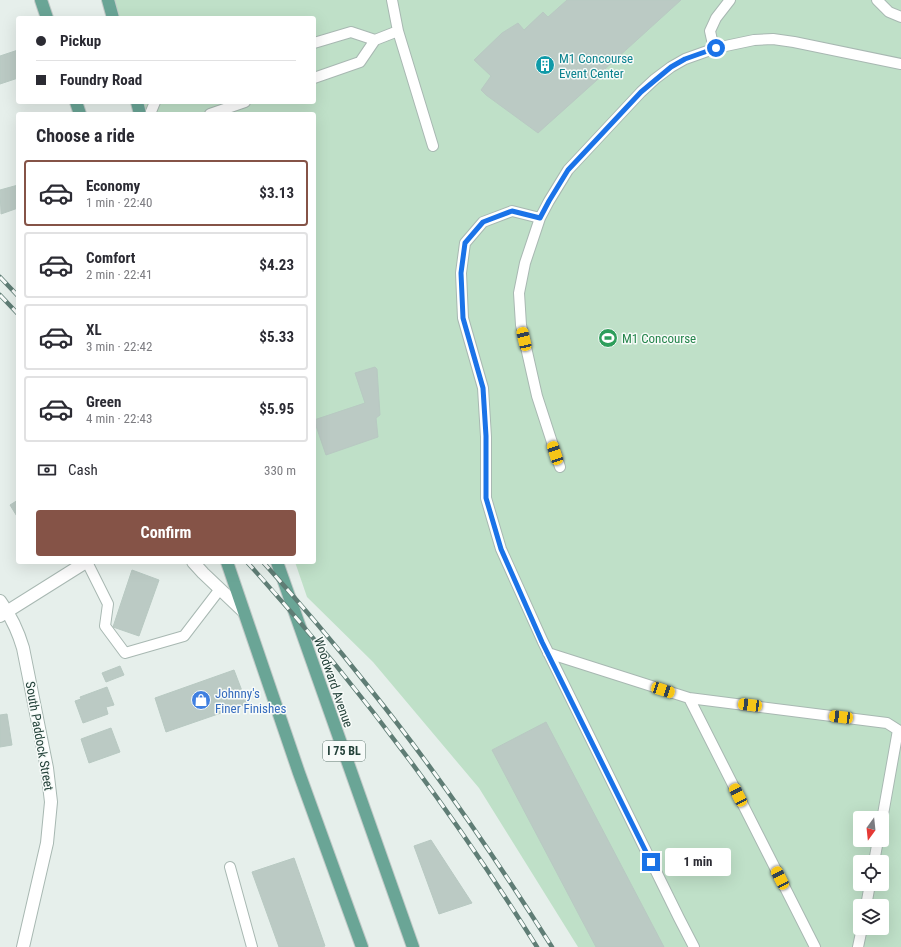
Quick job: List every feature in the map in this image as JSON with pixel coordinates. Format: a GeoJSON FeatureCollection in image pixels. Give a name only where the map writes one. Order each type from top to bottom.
{"type":"FeatureCollection","features":[{"type":"Feature","properties":{"kind":"main road"},"geometry":{"type":"LineString","coordinates":[[41,0],[46,16]]}},
{"type":"Feature","properties":{"kind":"main road"},"geometry":{"type":"LineString","coordinates":[[108,0],[112,16]]}},
{"type":"Feature","properties":{"kind":"main road"},"geometry":{"type":"LineString","coordinates":[[228,564],[362,947]]}},
{"type":"Feature","properties":{"kind":"main road","name":"Woodward Avenue"},"geometry":{"type":"LineString","coordinates":[[278,564],[413,947]]}},
{"type":"Feature","properties":{"kind":"street"},"geometry":{"type":"LineString","coordinates":[[4,613],[84,564]]}},
{"type":"Feature","properties":{"kind":"street"},"geometry":{"type":"LineString","coordinates":[[195,564],[243,611]]}},
{"type":"Feature","properties":{"kind":"street","name":"South Paddock Street"},"geometry":{"type":"LineString","coordinates":[[0,601],[4,613],[18,634],[23,648],[44,750],[50,791],[50,816],[47,843],[23,947]]}},
{"type":"Feature","properties":{"kind":"lane"},"geometry":{"type":"LineString","coordinates":[[392,0],[398,31],[433,146]]}},
{"type":"Feature","properties":{"kind":"lane"},"geometry":{"type":"LineString","coordinates":[[714,49],[710,30],[716,18],[730,0]]}},
{"type":"Feature","properties":{"kind":"lane"},"geometry":{"type":"LineString","coordinates":[[877,0],[889,12],[901,17]]}},
{"type":"Feature","properties":{"kind":"lane"},"geometry":{"type":"LineString","coordinates":[[316,77],[360,62],[375,40],[398,31]]}},
{"type":"Feature","properties":{"kind":"lane"},"geometry":{"type":"LineString","coordinates":[[316,42],[351,32],[375,40]]}},
{"type":"Feature","properties":{"kind":"lane"},"geometry":{"type":"LineString","coordinates":[[560,467],[537,396],[521,325],[519,307],[520,286],[525,262],[540,218],[568,170],[641,92],[671,67],[685,59],[714,49],[754,40],[773,40],[794,42],[901,64]]}},
{"type":"Feature","properties":{"kind":"lane"},"geometry":{"type":"LineString","coordinates":[[216,112],[239,104]]}},
{"type":"Feature","properties":{"kind":"lane"},"geometry":{"type":"LineString","coordinates":[[540,218],[512,211],[483,222],[465,243],[461,273],[463,318],[483,388],[486,436],[486,498],[501,549],[548,653],[694,947]]}},
{"type":"Feature","properties":{"kind":"lane"},"geometry":{"type":"LineString","coordinates":[[88,564],[108,604],[105,626],[125,653],[184,636],[220,589]]}},
{"type":"Feature","properties":{"kind":"lane"},"geometry":{"type":"LineString","coordinates":[[548,653],[689,698],[887,723],[898,730],[884,811]]}},
{"type":"Feature","properties":{"kind":"lane"},"geometry":{"type":"LineString","coordinates":[[689,698],[815,947]]}},
{"type":"Feature","properties":{"kind":"lane"},"geometry":{"type":"LineString","coordinates":[[230,867],[252,947]]}},
{"type":"Feature","properties":{"kind":"lane"},"geometry":{"type":"LineString","coordinates":[[858,947],[861,935]]}},
{"type":"Feature","properties":{"kind":"green space","name":"M1 Concourse"},"geometry":{"type":"Polygon","coordinates":[[[107,0],[901,0],[901,947],[578,947],[479,788],[373,662],[307,597],[296,564],[316,564],[316,112],[144,112],[142,104],[316,104],[316,16],[112,16],[107,0]]]}},
{"type":"Feature","properties":{"kind":"building","name":"M1 Concourse Event Center"},"geometry":{"type":"Polygon","coordinates":[[[567,0],[681,0],[605,69],[607,71],[538,133],[481,90],[491,76],[474,60],[502,33],[518,23],[524,30],[543,12],[548,17],[567,0]]]}},
{"type":"Feature","properties":{"kind":"building"},"geometry":{"type":"Polygon","coordinates":[[[16,51],[16,79],[0,84],[0,56],[16,51]]]}},
{"type":"Feature","properties":{"kind":"building"},"geometry":{"type":"Polygon","coordinates":[[[16,186],[16,209],[1,214],[0,190],[16,186]]]}},
{"type":"Feature","properties":{"kind":"building"},"geometry":{"type":"Polygon","coordinates":[[[375,367],[377,369],[380,415],[376,418],[378,437],[326,455],[316,426],[316,419],[365,403],[355,373],[375,367]]]}},
{"type":"Feature","properties":{"kind":"building"},"geometry":{"type":"Polygon","coordinates":[[[16,501],[16,515],[10,505],[16,501]]]}},
{"type":"Feature","properties":{"kind":"building"},"geometry":{"type":"Polygon","coordinates":[[[132,570],[159,580],[139,636],[113,627],[132,570]]]}},
{"type":"Feature","properties":{"kind":"building"},"geometry":{"type":"Polygon","coordinates":[[[120,666],[124,675],[106,682],[102,673],[120,666]]]}},
{"type":"Feature","properties":{"kind":"building"},"geometry":{"type":"Polygon","coordinates":[[[234,670],[247,704],[166,732],[155,698],[234,670]]]}},
{"type":"Feature","properties":{"kind":"building"},"geometry":{"type":"Polygon","coordinates":[[[107,687],[114,705],[106,707],[108,714],[83,723],[75,701],[81,699],[80,697],[107,687]]]}},
{"type":"Feature","properties":{"kind":"building"},"geometry":{"type":"Polygon","coordinates":[[[7,714],[12,745],[0,747],[0,715],[7,714]]]}},
{"type":"Feature","properties":{"kind":"building"},"geometry":{"type":"Polygon","coordinates":[[[546,722],[664,947],[596,947],[492,750],[546,722]]]}},
{"type":"Feature","properties":{"kind":"building"},"geometry":{"type":"Polygon","coordinates":[[[111,728],[120,752],[89,763],[81,739],[111,728]]]}},
{"type":"Feature","properties":{"kind":"building"},"geometry":{"type":"Polygon","coordinates":[[[431,840],[472,903],[439,914],[414,846],[431,840]]]}},
{"type":"Feature","properties":{"kind":"building"},"geometry":{"type":"Polygon","coordinates":[[[294,858],[325,946],[323,947],[279,947],[252,872],[294,858]]]}},
{"type":"Feature","properties":{"kind":"railway"},"geometry":{"type":"LineString","coordinates":[[0,277],[16,294]]}},
{"type":"Feature","properties":{"kind":"railway"},"geometry":{"type":"LineString","coordinates":[[0,295],[16,312]]}},
{"type":"Feature","properties":{"kind":"railway"},"geometry":{"type":"LineString","coordinates":[[249,564],[326,653],[401,748],[471,846],[537,947]]}},
{"type":"Feature","properties":{"kind":"railway"},"geometry":{"type":"LineString","coordinates":[[265,564],[342,654],[416,748],[486,846],[552,947]]}},
{"type":"Feature","properties":{"kind":"place","name":"M1 Concourse Event Center"},"geometry":{"type":"Point","coordinates":[545,65]}},
{"type":"Feature","properties":{"kind":"place","name":"M1 Concourse"},"geometry":{"type":"Point","coordinates":[608,338]}},
{"type":"Feature","properties":{"kind":"place","name":"Johnny's Finer Finishes"},"geometry":{"type":"Point","coordinates":[201,700]}},
{"type":"Feature","properties":{"kind":"route"},"geometry":{"type":"LineString","coordinates":[[651,862],[542,642],[501,549],[486,498],[486,436],[483,388],[463,318],[461,273],[465,243],[483,222],[512,211],[540,218],[568,170],[641,92],[671,67],[685,59],[716,48]]}}]}
